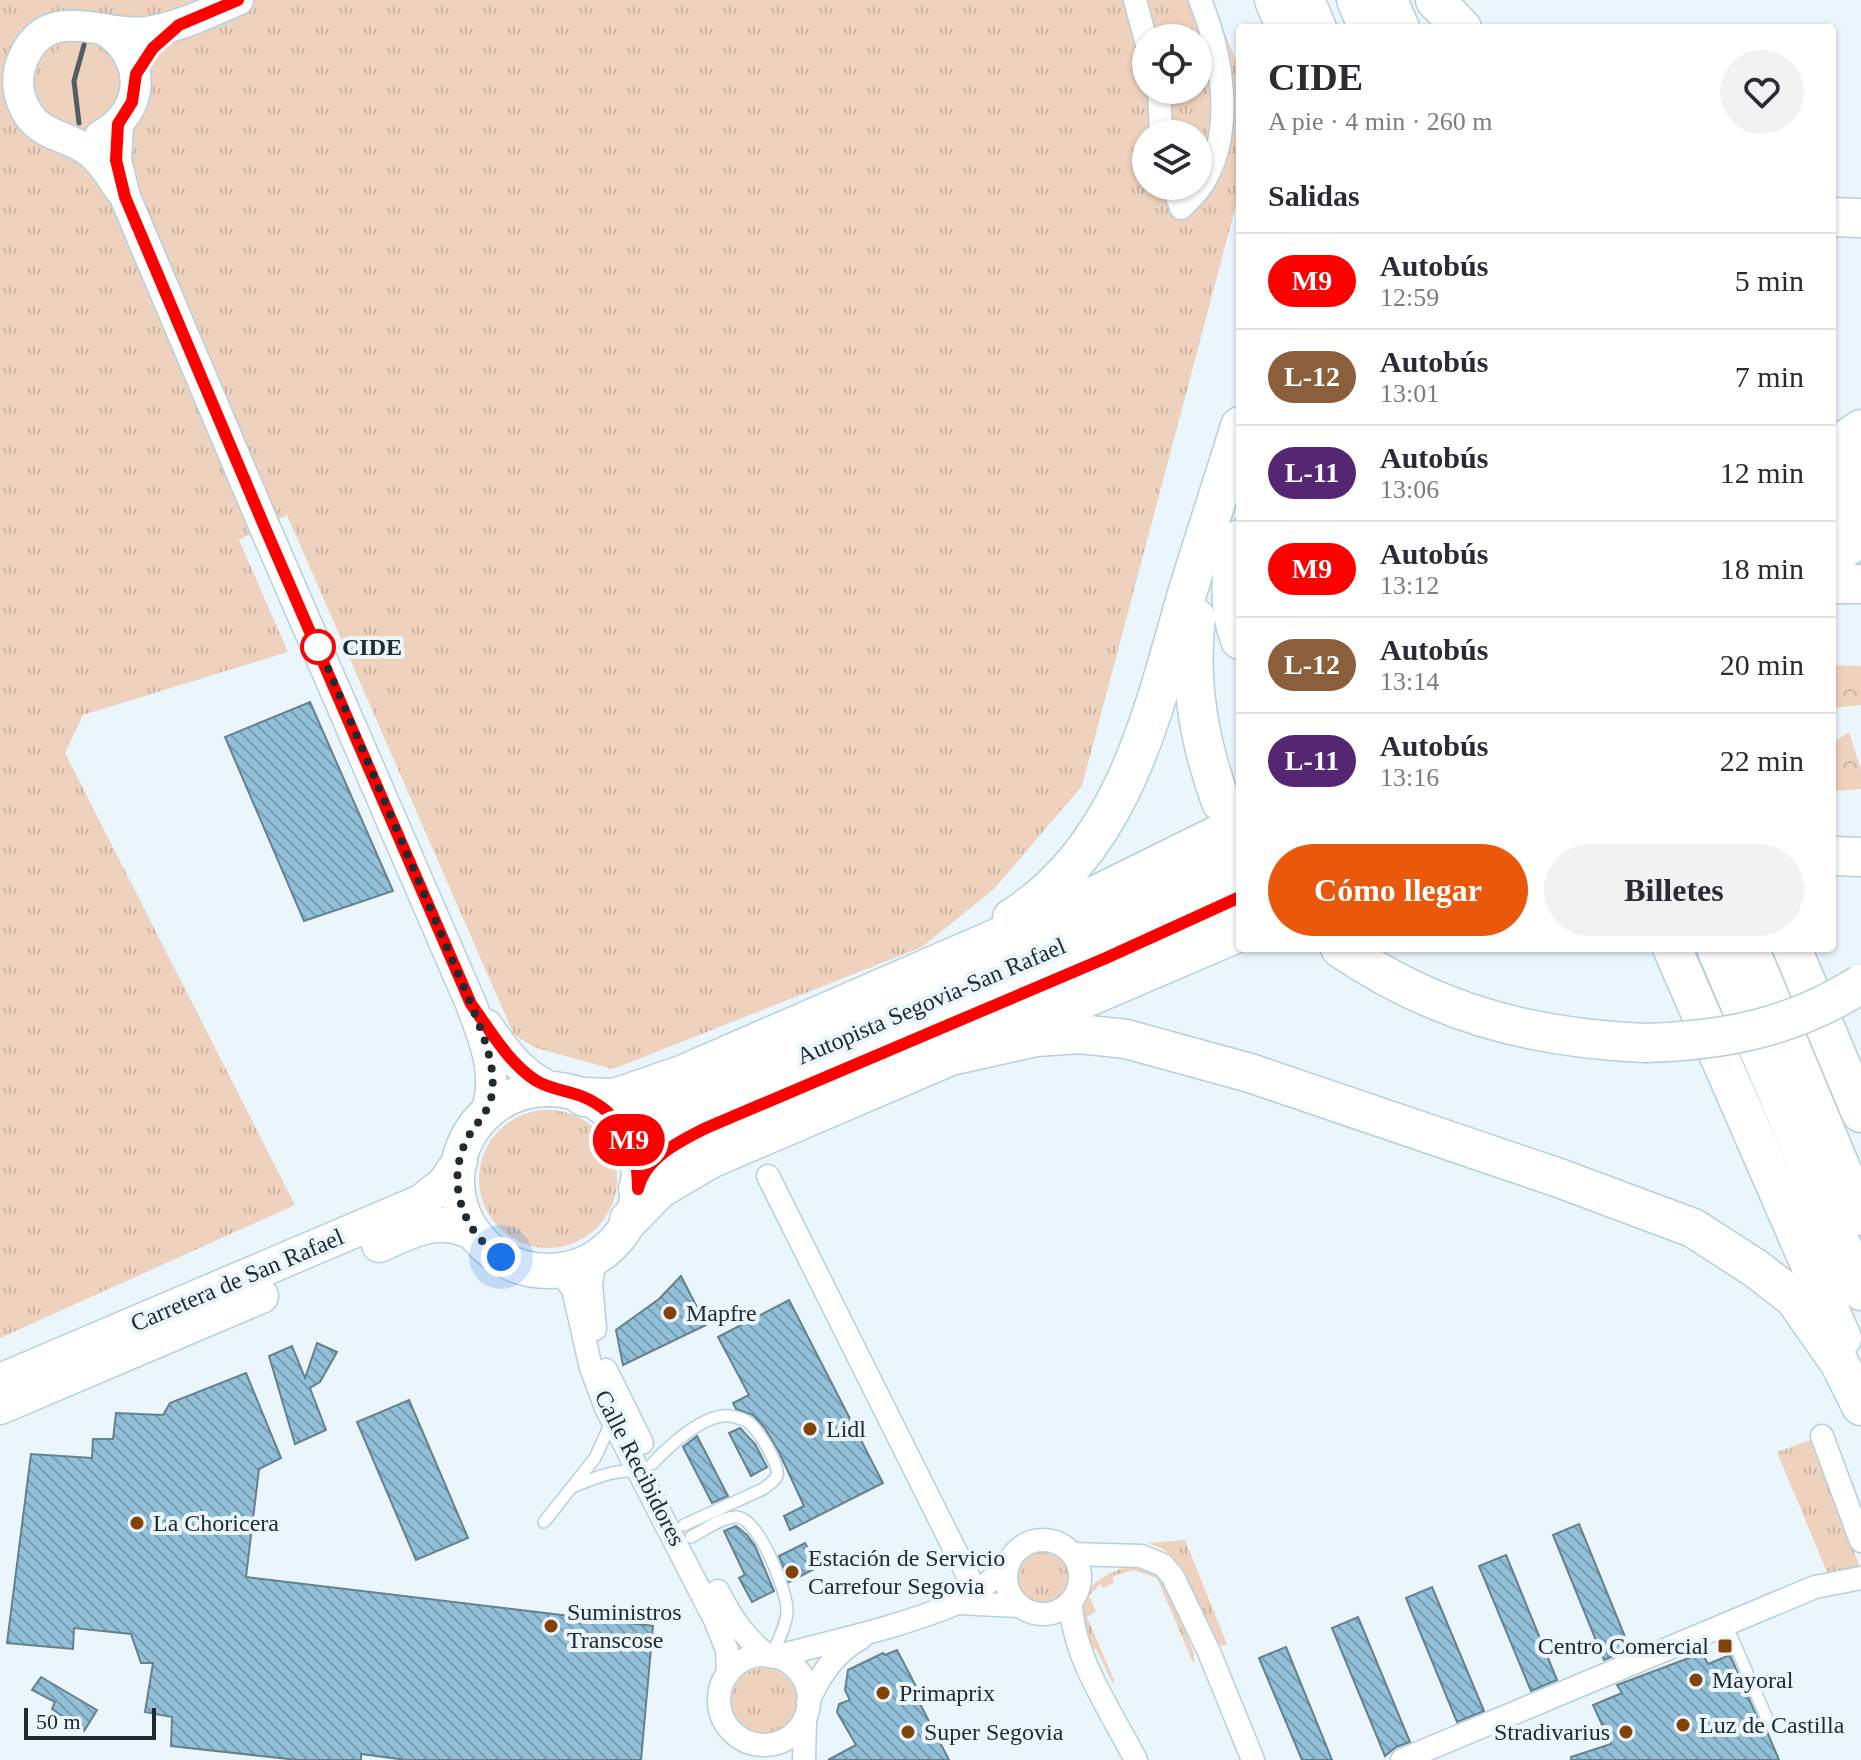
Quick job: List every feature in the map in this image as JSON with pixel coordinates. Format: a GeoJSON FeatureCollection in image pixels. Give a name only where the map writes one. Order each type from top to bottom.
{"type":"FeatureCollection","features":[{"type":"Feature","properties":{"kind":"highway"},"geometry":{"type":"LineString","coordinates":[[1263,0],[1271,24]]}},
{"type":"Feature","properties":{"kind":"highway"},"geometry":{"type":"LineString","coordinates":[[1274,0],[1284,24]]}},
{"type":"Feature","properties":{"kind":"highway"},"geometry":{"type":"LineString","coordinates":[[1305,0],[1315,24]]}},
{"type":"Feature","properties":{"kind":"highway"},"geometry":{"type":"LineString","coordinates":[[1356,0],[1366,24]]}},
{"type":"Feature","properties":{"kind":"highway"},"geometry":{"type":"LineString","coordinates":[[1388,0],[1398,24]]}},
{"type":"Feature","properties":{"kind":"highway"},"geometry":{"type":"LineString","coordinates":[[1435,0],[1458,24]]}},
{"type":"Feature","properties":{"kind":"highway"},"geometry":{"type":"LineString","coordinates":[[1836,217],[1861,218]]}},
{"type":"Feature","properties":{"kind":"highway"},"geometry":{"type":"LineString","coordinates":[[1836,446],[1861,429]]}},
{"type":"Feature","properties":{"kind":"highway"},"geometry":{"type":"LineString","coordinates":[[926,970],[1017,915],[1054,884],[1102,825],[1140,749],[1236,440]]}},
{"type":"Feature","properties":{"kind":"highway"},"geometry":{"type":"LineString","coordinates":[[571,1094],[615,1098],[660,1083],[926,970],[1098,894],[1230,813],[1199,728],[1193,684],[1193,647],[1203,582],[1236,444]]}},
{"type":"Feature","properties":{"kind":"highway"},"geometry":{"type":"LineString","coordinates":[[1836,483],[1861,466]]}},
{"type":"Feature","properties":{"kind":"highway"},"geometry":{"type":"LineString","coordinates":[[1836,519],[1861,502]]}},
{"type":"Feature","properties":{"kind":"highway"},"geometry":{"type":"LineString","coordinates":[[1836,554],[1861,537]]}},
{"type":"Feature","properties":{"kind":"highway"},"geometry":{"type":"LineString","coordinates":[[1236,557],[1231,580],[1236,622]]}},
{"type":"Feature","properties":{"kind":"highway"},"geometry":{"type":"LineString","coordinates":[[1836,584],[1861,584]]}},
{"type":"Feature","properties":{"kind":"highway"},"geometry":{"type":"LineString","coordinates":[[1836,856],[1861,857]]}},
{"type":"Feature","properties":{"kind":"highway","name":"Autopista Segovia-San Rafael"},"geometry":{"type":"LineString","coordinates":[[616,1120],[652,1117],[686,1105],[1070,942],[1236,865]]}},
{"type":"Feature","properties":{"kind":"highway","name":"Autopista Segovia-San Rafael"},"geometry":{"type":"LineString","coordinates":[[634,1205],[644,1172],[662,1154],[706,1128],[1106,958],[1236,899]]}},
{"type":"Feature","properties":{"kind":"highway"},"geometry":{"type":"LineString","coordinates":[[634,1205],[710,1159],[1236,934]]}},
{"type":"Feature","properties":{"kind":"highway"},"geometry":{"type":"LineString","coordinates":[[1346,952],[1426,998],[1494,1022],[1557,1036],[1645,1043],[1708,1040],[1754,1032],[1801,1017],[1861,984]]}},
{"type":"Feature","properties":{"kind":"highway"},"geometry":{"type":"LineString","coordinates":[[1674,952],[1861,1381]]}},
{"type":"Feature","properties":{"kind":"highway"},"geometry":{"type":"LineString","coordinates":[[1718,952],[1861,1291]]}},
{"type":"Feature","properties":{"kind":"highway"},"geometry":{"type":"LineString","coordinates":[[1751,952],[1861,1216]]}},
{"type":"Feature","properties":{"kind":"highway"},"geometry":{"type":"LineString","coordinates":[[1794,952],[1861,1113]]}},
{"type":"Feature","properties":{"kind":"highway"},"geometry":{"type":"LineString","coordinates":[[955,1055],[1036,1037],[1080,1034],[1126,1039],[1250,1073],[1559,1178],[1693,1228],[1755,1268],[1794,1298],[1839,1362],[1861,1406]]}},
{"type":"Feature","properties":{"kind":"main road"},"geometry":{"type":"LineString","coordinates":[[125,197],[89,151],[39,126],[23,104],[18,78],[22,61],[37,39],[60,25],[77,23],[143,33],[179,25],[238,0]]}},
{"type":"Feature","properties":{"kind":"main road"},"geometry":{"type":"LineString","coordinates":[[62,138],[91,139],[118,124],[132,102],[136,74],[153,48],[179,25]]}},
{"type":"Feature","properties":{"kind":"main road"},"geometry":{"type":"LineString","coordinates":[[103,29],[125,47],[136,74]]}},
{"type":"Feature","properties":{"kind":"main road"},"geometry":{"type":"LineString","coordinates":[[118,124],[116,160],[125,197],[471,1004],[489,1053],[492,1072],[492,1092],[485,1115]]}},
{"type":"Feature","properties":{"kind":"main road"},"geometry":{"type":"LineString","coordinates":[[471,1004],[522,1069],[540,1083],[571,1094],[603,1108],[616,1120],[633,1150],[637,1165],[634,1205],[614,1243],[595,1258],[577,1266],[548,1271],[526,1268],[507,1261],[474,1233],[459,1196],[460,1161],[469,1136],[485,1115],[503,1102],[532,1091],[571,1094]]}},
{"type":"Feature","properties":{"kind":"main road","name":"Carretera de San Rafael"},"geometry":{"type":"LineString","coordinates":[[0,1381],[421,1202],[444,1184],[460,1161]]}},
{"type":"Feature","properties":{"kind":"main road","name":"Carretera de San Rafael"},"geometry":{"type":"LineString","coordinates":[[0,1407],[418,1228],[440,1223],[474,1233]]}},
{"type":"Feature","properties":{"kind":"street"},"geometry":{"type":"LineString","coordinates":[[1135,0],[1141,24]]}},
{"type":"Feature","properties":{"kind":"street"},"geometry":{"type":"LineString","coordinates":[[1200,0],[1219,58],[1222,93],[1219,133],[1212,164]]}},
{"type":"Feature","properties":{"kind":"street"},"geometry":{"type":"LineString","coordinates":[[768,1176],[976,1592]]}},
{"type":"Feature","properties":{"kind":"street","name":"Calle Recibidores"},"geometry":{"type":"LineString","coordinates":[[595,1258],[591,1284],[598,1351],[646,1468],[715,1620],[727,1650],[728,1673]]}},
{"type":"Feature","properties":{"kind":"street","name":"Calle Recibidores"},"geometry":{"type":"LineString","coordinates":[[548,1271],[565,1279],[573,1289],[591,1368],[612,1419],[687,1531],[731,1618],[753,1644],[771,1656]]}},
{"type":"Feature","properties":{"kind":"street"},"geometry":{"type":"LineString","coordinates":[[1822,1436],[1861,1541]]}},
{"type":"Feature","properties":{"kind":"street"},"geometry":{"type":"LineString","coordinates":[[783,1760],[740,1738],[723,1720],[719,1696],[728,1673],[746,1659],[771,1656],[876,1629],[956,1603],[994,1579],[1018,1550],[1038,1540],[1053,1541],[1072,1554],[1079,1570],[1071,1616],[1082,1654],[1136,1760]]}},
{"type":"Feature","properties":{"kind":"street"},"geometry":{"type":"LineString","coordinates":[[1072,1554],[1128,1554],[1151,1558],[1163,1565],[1173,1577],[1209,1652],[1253,1760]]}},
{"type":"Feature","properties":{"kind":"street"},"geometry":{"type":"LineString","coordinates":[[956,1603],[1055,1612],[1075,1595],[1092,1574],[1128,1554]]}},
{"type":"Feature","properties":{"kind":"street"},"geometry":{"type":"LineString","coordinates":[[1009,1562],[1006,1572],[1009,1591],[1028,1610],[1049,1622],[1082,1654]]}},
{"type":"Feature","properties":{"kind":"street"},"geometry":{"type":"LineString","coordinates":[[1402,1760],[1815,1587],[1861,1578]]}},
{"type":"Feature","properties":{"kind":"street"},"geometry":{"type":"LineString","coordinates":[[755,1744],[776,1744],[793,1734],[832,1661],[852,1642],[876,1629]]}},
{"type":"Feature","properties":{"kind":"street"},"geometry":{"type":"LineString","coordinates":[[771,1656],[790,1664],[802,1677],[807,1710],[804,1760]]}},
{"type":"Feature","properties":{"kind":"lane"},"geometry":{"type":"LineString","coordinates":[[276,552],[300,579],[311,603]]}},
{"type":"Feature","properties":{"kind":"lane"},"geometry":{"type":"LineString","coordinates":[[276,552],[286,609]]}},
{"type":"Feature","properties":{"kind":"lane"},"geometry":{"type":"LineString","coordinates":[[322,627],[331,649],[331,676]]}},
{"type":"Feature","properties":{"kind":"lane"},"geometry":{"type":"LineString","coordinates":[[298,636],[308,658],[331,676]]}},
{"type":"Feature","properties":{"kind":"lane"},"geometry":{"type":"LineString","coordinates":[[571,1487],[623,1469],[646,1468],[672,1443],[695,1428],[729,1416],[749,1422],[777,1466],[778,1474],[763,1489],[687,1531]]}},
{"type":"Feature","properties":{"kind":"lane"},"geometry":{"type":"LineString","coordinates":[[544,1522],[595,1458],[612,1419]]}},
{"type":"Feature","properties":{"kind":"lane"},"geometry":{"type":"LineString","coordinates":[[687,1531],[731,1517],[740,1517],[750,1523],[770,1555],[787,1606],[771,1656]]}},
{"type":"Feature","properties":{"kind":"lane"},"geometry":{"type":"LineString","coordinates":[[1726,1624],[1768,1721]]}},
{"type":"Feature","properties":{"kind":"green space"},"geometry":{"type":"Polygon","coordinates":[[[0,0],[1211,0],[1236,60],[1236,205],[1082,786],[994,889],[922,947],[613,1069],[536,1048],[514,1035],[287,515],[239,540],[288,652],[83,715],[65,753],[295,1205],[0,1338],[0,0]]]}},
{"type":"Feature","properties":{"kind":"green space"},"geometry":{"type":"Polygon","coordinates":[[[70,44],[86,44],[100,50],[111,61],[117,83],[111,105],[100,116],[86,122],[70,122],[56,116],[45,105],[39,91],[39,75],[45,61],[56,50],[70,44]]]}},
{"type":"Feature","properties":{"kind":"green space"},"geometry":{"type":"Polygon","coordinates":[[[1836,665],[1861,666],[1861,705],[1836,708],[1836,665]]]}},
{"type":"Feature","properties":{"kind":"green space"},"geometry":{"type":"Polygon","coordinates":[[[1849,732],[1861,770],[1861,789],[1836,791],[1836,740],[1849,732]]]}},
{"type":"Feature","properties":{"kind":"green space"},"geometry":{"type":"Polygon","coordinates":[[[548,1110],[575,1115],[597,1130],[612,1152],[617,1179],[612,1206],[597,1228],[575,1243],[548,1248],[521,1243],[499,1228],[484,1206],[479,1179],[484,1152],[499,1130],[521,1115],[548,1110]]]}},
{"type":"Feature","properties":{"kind":"green space"},"geometry":{"type":"Polygon","coordinates":[[[1810,1440],[1860,1567],[1827,1572],[1777,1452],[1810,1440]]]}},
{"type":"Feature","properties":{"kind":"green space"},"geometry":{"type":"Polygon","coordinates":[[[1185,1540],[1227,1644],[1223,1646],[1214,1641],[1180,1565],[1163,1549],[1148,1543],[1185,1540]]]}},
{"type":"Feature","properties":{"kind":"green space"},"geometry":{"type":"Polygon","coordinates":[[[1042,1551],[1061,1559],[1069,1578],[1061,1597],[1042,1605],[1023,1597],[1015,1578],[1023,1559],[1042,1551]]]}},
{"type":"Feature","properties":{"kind":"green space"},"geometry":{"type":"Polygon","coordinates":[[[1136,1565],[1149,1568],[1163,1577],[1194,1653],[1194,1665],[1157,1578],[1133,1570],[1112,1577],[1114,1583],[1102,1588],[1100,1584],[1089,1596],[1096,1612],[1087,1617],[1113,1684],[1086,1636],[1082,1624],[1083,1601],[1095,1583],[1114,1571],[1136,1565]]]}},
{"type":"Feature","properties":{"kind":"green space"},"geometry":{"type":"Polygon","coordinates":[[[770,1668],[788,1677],[795,1688],[795,1714],[788,1725],[777,1732],[758,1734],[740,1725],[733,1714],[731,1695],[740,1677],[751,1670],[770,1668]]]}},
{"type":"Feature","properties":{"kind":"building","name":"CIDE"},"geometry":{"type":"Polygon","coordinates":[[[310,702],[393,891],[304,921],[225,737],[310,702]]]}},
{"type":"Feature","properties":{"kind":"building","name":"Mapfre"},"geometry":{"type":"Polygon","coordinates":[[[681,1276],[706,1325],[623,1365],[616,1330],[659,1299],[681,1276]]]}},
{"type":"Feature","properties":{"kind":"building","name":"Lidl"},"geometry":{"type":"Polygon","coordinates":[[[789,1300],[883,1483],[790,1530],[784,1516],[804,1506],[764,1427],[753,1415],[736,1409],[733,1403],[749,1395],[718,1337],[789,1300]]]}},
{"type":"Feature","properties":{"kind":"building"},"geometry":{"type":"Polygon","coordinates":[[[317,1343],[337,1352],[320,1382],[310,1388],[326,1430],[295,1444],[269,1356],[292,1346],[305,1378],[317,1343]]]}},
{"type":"Feature","properties":{"kind":"building","name":"La Choricera"},"geometry":{"type":"Polygon","coordinates":[[[246,1373],[281,1458],[259,1469],[246,1577],[653,1626],[641,1760],[406,1760],[361,1754],[361,1760],[298,1760],[171,1746],[172,1717],[145,1712],[153,1663],[141,1663],[131,1634],[74,1628],[73,1649],[7,1643],[31,1454],[92,1458],[93,1439],[113,1439],[116,1413],[163,1415],[170,1403],[246,1373]]]}},
{"type":"Feature","properties":{"kind":"building"},"geometry":{"type":"Polygon","coordinates":[[[409,1400],[468,1538],[416,1560],[357,1422],[409,1400]]]}},
{"type":"Feature","properties":{"kind":"building"},"geometry":{"type":"Polygon","coordinates":[[[740,1428],[755,1444],[767,1467],[751,1476],[729,1433],[740,1428]]]}},
{"type":"Feature","properties":{"kind":"building"},"geometry":{"type":"Polygon","coordinates":[[[697,1436],[728,1496],[712,1503],[683,1447],[697,1436]]]}},
{"type":"Feature","properties":{"kind":"building"},"geometry":{"type":"Polygon","coordinates":[[[1579,1524],[1630,1649],[1604,1660],[1553,1535],[1579,1524]]]}},
{"type":"Feature","properties":{"kind":"building"},"geometry":{"type":"Polygon","coordinates":[[[736,1526],[755,1546],[774,1591],[752,1602],[739,1578],[745,1575],[724,1531],[736,1526]]]}},
{"type":"Feature","properties":{"kind":"building"},"geometry":{"type":"Polygon","coordinates":[[[805,1543],[818,1567],[789,1582],[779,1556],[805,1543]]]}},
{"type":"Feature","properties":{"kind":"building"},"geometry":{"type":"Polygon","coordinates":[[[1506,1555],[1557,1680],[1531,1691],[1479,1566],[1506,1555]]]}},
{"type":"Feature","properties":{"kind":"building"},"geometry":{"type":"Polygon","coordinates":[[[1432,1587],[1484,1711],[1457,1722],[1406,1598],[1432,1587]]]}},
{"type":"Feature","properties":{"kind":"building"},"geometry":{"type":"Polygon","coordinates":[[[1358,1617],[1410,1742],[1396,1747],[1385,1756],[1332,1628],[1358,1617]]]}},
{"type":"Feature","properties":{"kind":"building"},"geometry":{"type":"Polygon","coordinates":[[[1286,1647],[1332,1760],[1302,1760],[1259,1658],[1286,1647]]]}},
{"type":"Feature","properties":{"kind":"building"},"geometry":{"type":"Polygon","coordinates":[[[897,1650],[921,1696],[917,1698],[949,1760],[828,1760],[856,1745],[837,1712],[839,1704],[850,1700],[845,1690],[848,1670],[883,1653],[897,1650]]]}},
{"type":"Feature","properties":{"kind":"building","name":"Luz de Castilla"},"geometry":{"type":"Polygon","coordinates":[[[1702,1653],[1708,1664],[1730,1655],[1779,1760],[1571,1760],[1571,1757],[1611,1744],[1593,1705],[1622,1693],[1617,1685],[1702,1653]]]}},
{"type":"Feature","properties":{"kind":"building"},"geometry":{"type":"Polygon","coordinates":[[[41,1677],[97,1710],[84,1731],[52,1709],[55,1702],[32,1690],[41,1677]]]}},
{"type":"Feature","properties":{"kind":"railway"},"geometry":{"type":"LineString","coordinates":[[79,123],[74,81],[84,45]]}},
{"type":"Feature","properties":{"kind":"bus line","name":"M9"},"geometry":{"type":"LineString","coordinates":[[238,0],[179,25],[153,48],[136,74],[132,102],[118,124],[116,160],[125,197],[471,1004],[513,1061],[532,1077],[549,1087],[588,1099],[616,1120],[633,1150],[638,1189],[644,1172],[662,1154],[706,1128],[1106,958],[1236,899]]}},
{"type":"Feature","properties":{"kind":"place","name":"CIDE"},"geometry":{"type":"Point","coordinates":[318,647]}},
{"type":"Feature","properties":{"kind":"place","name":"Mapfre"},"geometry":{"type":"Point","coordinates":[670,1313]}},
{"type":"Feature","properties":{"kind":"place","name":"Lidl"},"geometry":{"type":"Point","coordinates":[810,1429]}},
{"type":"Feature","properties":{"kind":"place","name":"La Choricera"},"geometry":{"type":"Point","coordinates":[137,1523]}},
{"type":"Feature","properties":{"kind":"place","name":"Estación de Servicio Carrefour Segovia"},"geometry":{"type":"Point","coordinates":[792,1572]}},
{"type":"Feature","properties":{"kind":"place","name":"Suministros Transcose"},"geometry":{"type":"Point","coordinates":[551,1626]}},
{"type":"Feature","properties":{"kind":"place","name":"Centro Comercial"},"geometry":{"type":"Point","coordinates":[1725,1646]}},
{"type":"Feature","properties":{"kind":"place","name":"Mayoral"},"geometry":{"type":"Point","coordinates":[1696,1680]}},
{"type":"Feature","properties":{"kind":"place","name":"Primaprix"},"geometry":{"type":"Point","coordinates":[883,1693]}},
{"type":"Feature","properties":{"kind":"place","name":"Luz de Castilla"},"geometry":{"type":"Point","coordinates":[1683,1725]}},
{"type":"Feature","properties":{"kind":"place","name":"Super Segovia"},"geometry":{"type":"Point","coordinates":[908,1732]}},
{"type":"Feature","properties":{"kind":"place","name":"Stradivarius"},"geometry":{"type":"Point","coordinates":[1626,1732]}},
{"type":"Feature","properties":{"kind":"route"},"geometry":{"type":"LineString","coordinates":[[318,647],[315,638],[489,1053],[492,1072],[490,1103],[462,1152],[458,1188],[462,1209],[472,1229],[485,1245],[501,1257]]}}]}
